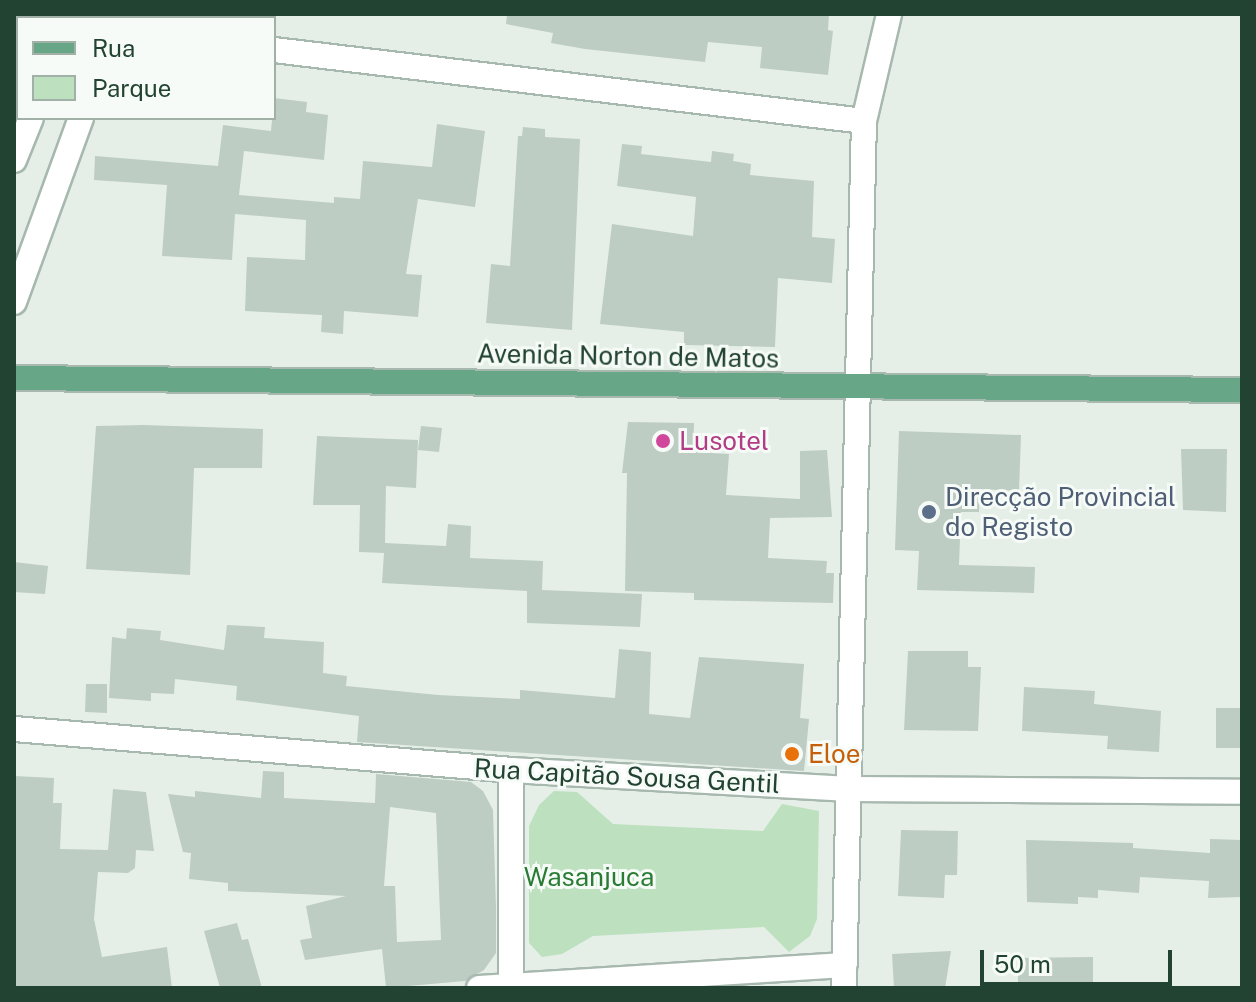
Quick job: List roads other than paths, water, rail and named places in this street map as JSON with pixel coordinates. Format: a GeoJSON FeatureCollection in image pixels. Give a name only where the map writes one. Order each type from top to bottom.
{"type":"FeatureCollection","features":[{"type":"Feature","properties":{"kind":"main road","name":"Avenida Norton de Matos"},"geometry":{"type":"LineString","coordinates":[[14,378],[1242,390]]}},
{"type":"Feature","properties":{"kind":"street"},"geometry":{"type":"LineString","coordinates":[[479,988],[511,983],[844,976],[864,121],[889,14]]}},
{"type":"Feature","properties":{"kind":"street"},"geometry":{"type":"LineString","coordinates":[[276,50],[864,121]]}},
{"type":"Feature","properties":{"kind":"street"},"geometry":{"type":"LineString","coordinates":[[14,160],[30,120]]}},
{"type":"Feature","properties":{"kind":"street"},"geometry":{"type":"LineString","coordinates":[[14,302],[80,120]]}},
{"type":"Feature","properties":{"kind":"street","name":"Rua Capitão Sousa Gentil"},"geometry":{"type":"LineString","coordinates":[[14,729],[511,770],[849,789],[1242,792]]}},
{"type":"Feature","properties":{"kind":"street"},"geometry":{"type":"LineString","coordinates":[[511,770],[511,983]]}},
{"type":"Feature","properties":{"kind":"place","name":"Lusotel"},"geometry":{"type":"Point","coordinates":[663,441]}},
{"type":"Feature","properties":{"kind":"place","name":"Direcção Provincial do Registo"},"geometry":{"type":"Point","coordinates":[929,512]}},
{"type":"Feature","properties":{"kind":"place","name":"Eloe"},"geometry":{"type":"Point","coordinates":[792,754]}},
{"type":"Feature","properties":{"kind":"park label","name":"Wasanjuca"},"geometry":{"type":"Point","coordinates":[589,877]}}]}
